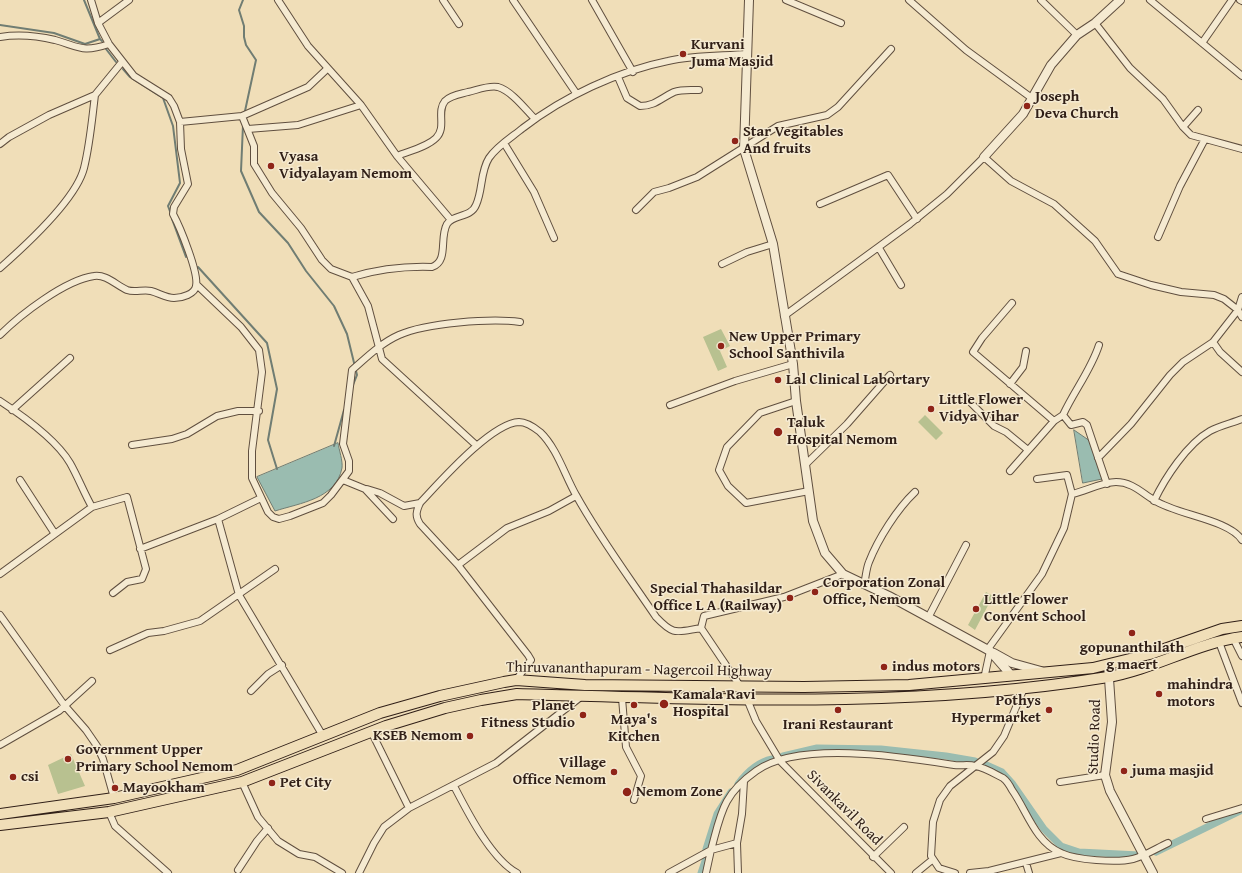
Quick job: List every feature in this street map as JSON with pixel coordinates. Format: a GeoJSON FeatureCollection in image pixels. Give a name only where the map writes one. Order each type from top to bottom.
{"type":"FeatureCollection","features":[{"type":"Feature","properties":{"kind":"main road","name":"Thiruvananthapuram - Nagercoil Highway"},"geometry":{"type":"LineString","coordinates":[[0,814],[114,798],[236,770],[380,713],[475,687],[516,680],[585,685],[909,685],[1094,668],[1150,654],[1222,629],[1242,626]]}},
{"type":"Feature","properties":{"kind":"main road","name":"Thiruvananthapuram - Nagercoil Highway"},"geometry":{"type":"LineString","coordinates":[[0,825],[109,812],[242,782],[371,731],[445,708],[500,696],[518,694],[622,698],[860,700],[962,694],[1109,677],[1219,642],[1238,638]]}},
{"type":"Feature","properties":{"kind":"main road"},"geometry":{"type":"LineString","coordinates":[[1011,675],[1019,688]]}},
{"type":"Feature","properties":{"kind":"main road"},"geometry":{"type":"LineString","coordinates":[[582,696],[585,685]]}},
{"type":"Feature","properties":{"kind":"street"},"geometry":{"type":"LineString","coordinates":[[91,0],[98,23],[109,44],[122,62],[134,76],[169,98],[180,122],[181,149],[188,184],[174,207],[173,214],[191,261],[197,285],[241,327],[259,350],[262,372],[252,451],[252,478],[268,512],[273,517],[279,518],[290,516],[323,503],[344,480],[349,471],[343,444],[352,370],[378,347],[400,335],[424,328],[499,319],[520,322]]}},
{"type":"Feature","properties":{"kind":"street"},"geometry":{"type":"LineString","coordinates":[[98,23],[129,0]]}},
{"type":"Feature","properties":{"kind":"street"},"geometry":{"type":"LineString","coordinates":[[278,0],[308,46],[361,105],[397,156],[451,220]]}},
{"type":"Feature","properties":{"kind":"street"},"geometry":{"type":"LineString","coordinates":[[443,0],[459,24]]}},
{"type":"Feature","properties":{"kind":"street"},"geometry":{"type":"LineString","coordinates":[[513,0],[576,93]]}},
{"type":"Feature","properties":{"kind":"street"},"geometry":{"type":"LineString","coordinates":[[592,0],[632,72]]}},
{"type":"Feature","properties":{"kind":"street"},"geometry":{"type":"LineString","coordinates":[[749,0],[744,149],[773,244],[793,364],[796,401],[813,521],[825,554],[843,574],[1012,663],[1045,673]]}},
{"type":"Feature","properties":{"kind":"street"},"geometry":{"type":"LineString","coordinates":[[786,0],[841,23]]}},
{"type":"Feature","properties":{"kind":"street"},"geometry":{"type":"LineString","coordinates":[[909,0],[966,50],[1033,99]]}},
{"type":"Feature","properties":{"kind":"street"},"geometry":{"type":"LineString","coordinates":[[1041,0],[1077,35]]}},
{"type":"Feature","properties":{"kind":"street"},"geometry":{"type":"LineString","coordinates":[[784,316],[879,248],[947,194],[984,157],[1023,114],[1033,99],[1051,65],[1077,35],[1095,23],[1120,0]]}},
{"type":"Feature","properties":{"kind":"street"},"geometry":{"type":"LineString","coordinates":[[1150,0],[1242,76]]}},
{"type":"Feature","properties":{"kind":"street"},"geometry":{"type":"LineString","coordinates":[[1202,43],[1232,0]]}},
{"type":"Feature","properties":{"kind":"street"},"geometry":{"type":"LineString","coordinates":[[1095,23],[1130,68],[1163,99],[1183,127],[1191,134],[1242,149]]}},
{"type":"Feature","properties":{"kind":"street"},"geometry":{"type":"LineString","coordinates":[[0,37],[55,40],[82,50],[93,50],[109,44]]}},
{"type":"Feature","properties":{"kind":"street"},"geometry":{"type":"LineString","coordinates":[[636,210],[654,192],[697,177],[744,149],[778,126],[827,115],[838,107],[891,50]]}},
{"type":"Feature","properties":{"kind":"street"},"geometry":{"type":"LineString","coordinates":[[242,116],[254,146],[254,164],[272,193],[301,228],[322,260],[331,269],[352,277],[393,267],[437,266],[441,260],[447,224],[451,220],[470,212],[476,206],[484,171],[489,158],[504,143],[535,119],[576,93],[632,72],[668,61],[747,54]]}},
{"type":"Feature","properties":{"kind":"street"},"geometry":{"type":"LineString","coordinates":[[0,144],[9,137],[49,115],[95,95],[122,62]]}},
{"type":"Feature","properties":{"kind":"street"},"geometry":{"type":"LineString","coordinates":[[180,122],[242,116],[308,87],[327,68]]}},
{"type":"Feature","properties":{"kind":"street"},"geometry":{"type":"LineString","coordinates":[[618,77],[627,98],[640,106],[656,104],[674,92],[680,90],[699,90]]}},
{"type":"Feature","properties":{"kind":"street"},"geometry":{"type":"LineString","coordinates":[[397,156],[435,139],[442,127],[442,109],[445,101],[452,96],[486,88],[498,87],[510,94],[535,119]]}},
{"type":"Feature","properties":{"kind":"street"},"geometry":{"type":"LineString","coordinates":[[0,268],[64,204],[77,187],[84,168],[95,95]]}},
{"type":"Feature","properties":{"kind":"street"},"geometry":{"type":"LineString","coordinates":[[248,130],[298,126],[361,105]]}},
{"type":"Feature","properties":{"kind":"street"},"geometry":{"type":"LineString","coordinates":[[1183,127],[1198,110]]}},
{"type":"Feature","properties":{"kind":"street"},"geometry":{"type":"LineString","coordinates":[[1158,237],[1180,186],[1205,139]]}},
{"type":"Feature","properties":{"kind":"street"},"geometry":{"type":"LineString","coordinates":[[504,143],[534,192],[554,238]]}},
{"type":"Feature","properties":{"kind":"street"},"geometry":{"type":"LineString","coordinates":[[984,157],[1011,180],[1054,204],[1095,241],[1118,274],[1181,292],[1214,295],[1224,299],[1238,310],[1242,317]]}},
{"type":"Feature","properties":{"kind":"street"},"geometry":{"type":"LineString","coordinates":[[820,204],[888,175],[917,219]]}},
{"type":"Feature","properties":{"kind":"street"},"geometry":{"type":"LineString","coordinates":[[722,264],[747,252],[773,244]]}},
{"type":"Feature","properties":{"kind":"street"},"geometry":{"type":"LineString","coordinates":[[879,248],[901,286]]}},
{"type":"Feature","properties":{"kind":"street"},"geometry":{"type":"LineString","coordinates":[[0,335],[15,321],[71,283],[92,276],[104,277],[127,290],[151,291],[174,298],[189,295],[197,285]]}},
{"type":"Feature","properties":{"kind":"street"},"geometry":{"type":"LineString","coordinates":[[352,277],[368,306],[382,359],[476,445]]}},
{"type":"Feature","properties":{"kind":"street"},"geometry":{"type":"LineString","coordinates":[[1098,458],[1131,424],[1170,375],[1195,353],[1213,342],[1238,310],[1242,297]]}},
{"type":"Feature","properties":{"kind":"street"},"geometry":{"type":"LineString","coordinates":[[1012,303],[982,338],[973,352],[1054,421]]}},
{"type":"Feature","properties":{"kind":"street"},"geometry":{"type":"LineString","coordinates":[[1213,342],[1220,352],[1242,372]]}},
{"type":"Feature","properties":{"kind":"street"},"geometry":{"type":"LineString","coordinates":[[1010,471],[1054,421],[1063,415],[1077,386],[1094,359],[1099,345]]}},
{"type":"Feature","properties":{"kind":"street"},"geometry":{"type":"LineString","coordinates":[[1010,384],[1023,367],[1026,351]]}},
{"type":"Feature","properties":{"kind":"street"},"geometry":{"type":"LineString","coordinates":[[12,410],[70,358]]}},
{"type":"Feature","properties":{"kind":"street"},"geometry":{"type":"LineString","coordinates":[[670,405],[735,381],[793,364]]}},
{"type":"Feature","properties":{"kind":"street"},"geometry":{"type":"LineString","coordinates":[[806,464],[847,424],[890,375]]}},
{"type":"Feature","properties":{"kind":"street"},"geometry":{"type":"LineString","coordinates":[[966,398],[994,426],[1006,432],[1028,450]]}},
{"type":"Feature","properties":{"kind":"street"},"geometry":{"type":"LineString","coordinates":[[796,401],[760,413],[727,447],[719,470],[728,486],[746,503],[809,491]]}},
{"type":"Feature","properties":{"kind":"street"},"geometry":{"type":"LineString","coordinates":[[0,402],[12,410],[60,450],[69,462],[92,508]]}},
{"type":"Feature","properties":{"kind":"street"},"geometry":{"type":"LineString","coordinates":[[132,445],[172,439],[187,434],[216,416],[238,411],[258,411]]}},
{"type":"Feature","properties":{"kind":"street"},"geometry":{"type":"LineString","coordinates":[[1063,415],[1071,425],[1083,422],[1087,425],[1107,484]]}},
{"type":"Feature","properties":{"kind":"street"},"geometry":{"type":"LineString","coordinates":[[1154,500],[1170,470],[1201,438],[1210,431],[1242,419]]}},
{"type":"Feature","properties":{"kind":"street"},"geometry":{"type":"LineString","coordinates":[[516,680],[531,660],[458,565],[420,524],[416,517],[416,511],[420,503],[476,445],[508,425],[519,422],[527,423],[540,433],[551,448],[576,496],[656,617],[667,629],[677,632],[701,628]]}},
{"type":"Feature","properties":{"kind":"street"},"geometry":{"type":"LineString","coordinates":[[984,679],[989,650],[1042,574],[1064,528],[1072,494],[1067,475],[1036,479]]}},
{"type":"Feature","properties":{"kind":"street"},"geometry":{"type":"LineString","coordinates":[[20,480],[55,534]]}},
{"type":"Feature","properties":{"kind":"street"},"geometry":{"type":"LineString","coordinates":[[344,480],[365,489],[380,493],[404,506],[420,503]]}},
{"type":"Feature","properties":{"kind":"street"},"geometry":{"type":"LineString","coordinates":[[1072,494],[1116,482],[1133,486],[1154,500],[1222,526],[1242,540]]}},
{"type":"Feature","properties":{"kind":"street"},"geometry":{"type":"LineString","coordinates":[[365,489],[393,519]]}},
{"type":"Feature","properties":{"kind":"street"},"geometry":{"type":"LineString","coordinates":[[864,584],[869,563],[892,519],[902,504],[915,492]]}},
{"type":"Feature","properties":{"kind":"street"},"geometry":{"type":"LineString","coordinates":[[458,565],[507,528],[549,511],[576,496]]}},
{"type":"Feature","properties":{"kind":"street"},"geometry":{"type":"LineString","coordinates":[[0,574],[92,508],[127,498],[146,569],[142,579],[128,582],[113,593]]}},
{"type":"Feature","properties":{"kind":"street"},"geometry":{"type":"LineString","coordinates":[[140,549],[218,519],[261,498]]}},
{"type":"Feature","properties":{"kind":"street"},"geometry":{"type":"LineString","coordinates":[[218,519],[239,595],[323,736]]}},
{"type":"Feature","properties":{"kind":"street"},"geometry":{"type":"LineString","coordinates":[[928,618],[966,545]]}},
{"type":"Feature","properties":{"kind":"street"},"geometry":{"type":"LineString","coordinates":[[110,650],[148,633],[164,631],[200,621],[275,569]]}},
{"type":"Feature","properties":{"kind":"street"},"geometry":{"type":"LineString","coordinates":[[740,686],[701,628],[704,616],[784,597],[843,574]]}},
{"type":"Feature","properties":{"kind":"street"},"geometry":{"type":"LineString","coordinates":[[0,615],[65,706],[86,730],[97,746],[103,759],[114,798]]}},
{"type":"Feature","properties":{"kind":"street"},"geometry":{"type":"LineString","coordinates":[[1238,638],[1242,656]]}},
{"type":"Feature","properties":{"kind":"street"},"geometry":{"type":"LineString","coordinates":[[1219,642],[1242,703]]}},
{"type":"Feature","properties":{"kind":"street"},"geometry":{"type":"LineString","coordinates":[[989,650],[1011,675]]}},
{"type":"Feature","properties":{"kind":"street","name":"Studio Road"},"geometry":{"type":"LineString","coordinates":[[1108,664],[1112,722],[1105,775],[1110,791],[1154,873]]}},
{"type":"Feature","properties":{"kind":"street"},"geometry":{"type":"LineString","coordinates":[[251,691],[268,674],[282,665]]}},
{"type":"Feature","properties":{"kind":"street"},"geometry":{"type":"LineString","coordinates":[[0,745],[65,706],[92,681]]}},
{"type":"Feature","properties":{"kind":"street"},"geometry":{"type":"LineString","coordinates":[[955,873],[939,868],[932,860],[931,856],[933,822],[940,800],[950,786],[993,752],[1004,736],[1019,688]]}},
{"type":"Feature","properties":{"kind":"street"},"geometry":{"type":"LineString","coordinates":[[359,873],[384,827],[409,808],[496,763],[582,696]]}},
{"type":"Feature","properties":{"kind":"street"},"geometry":{"type":"LineString","coordinates":[[622,698],[626,747],[629,756],[641,776],[634,800]]}},
{"type":"Feature","properties":{"kind":"street","name":"Sivankavil Road"},"geometry":{"type":"LineString","coordinates":[[747,699],[756,721],[780,761],[873,857],[891,873]]}},
{"type":"Feature","properties":{"kind":"street"},"geometry":{"type":"LineString","coordinates":[[371,731],[409,808]]}},
{"type":"Feature","properties":{"kind":"street"},"geometry":{"type":"LineString","coordinates":[[706,873],[723,806],[744,781],[757,771],[780,761],[827,753],[896,756],[955,765],[975,766],[1005,779],[1020,801],[1027,818],[1040,836],[1061,853],[1079,859],[1133,859],[1168,843]]}},
{"type":"Feature","properties":{"kind":"street"},"geometry":{"type":"LineString","coordinates":[[1060,782],[1105,775]]}},
{"type":"Feature","properties":{"kind":"street"},"geometry":{"type":"LineString","coordinates":[[738,873],[737,843],[742,814],[744,781]]}},
{"type":"Feature","properties":{"kind":"street"},"geometry":{"type":"LineString","coordinates":[[242,782],[255,811],[278,841],[292,850],[320,860],[342,873]]}},
{"type":"Feature","properties":{"kind":"street"},"geometry":{"type":"LineString","coordinates":[[454,786],[475,827],[496,854],[514,872]]}},
{"type":"Feature","properties":{"kind":"street"},"geometry":{"type":"LineString","coordinates":[[1206,819],[1242,808]]}},
{"type":"Feature","properties":{"kind":"street"},"geometry":{"type":"LineString","coordinates":[[109,812],[115,826],[168,873]]}},
{"type":"Feature","properties":{"kind":"street"},"geometry":{"type":"LineString","coordinates":[[238,870],[257,841],[268,828]]}},
{"type":"Feature","properties":{"kind":"street"},"geometry":{"type":"LineString","coordinates":[[873,857],[904,828]]}},
{"type":"Feature","properties":{"kind":"street"},"geometry":{"type":"LineString","coordinates":[[669,873],[711,850],[737,843]]}},
{"type":"Feature","properties":{"kind":"street"},"geometry":{"type":"LineString","coordinates":[[970,873],[990,872],[1061,853]]}},
{"type":"Feature","properties":{"kind":"street"},"geometry":{"type":"LineString","coordinates":[[916,873],[932,860]]}},
{"type":"Feature","properties":{"kind":"street"},"geometry":{"type":"LineString","coordinates":[[1026,863],[1029,873]]}},
{"type":"Feature","properties":{"kind":"green space"},"geometry":{"type":"Polygon","coordinates":[[[721,329],[730,346],[720,351],[727,367],[718,371],[703,337],[721,329]]]}},
{"type":"Feature","properties":{"kind":"green space"},"geometry":{"type":"Polygon","coordinates":[[[925,415],[943,433],[936,440],[918,422],[925,415]]]}},
{"type":"Feature","properties":{"kind":"green space"},"geometry":{"type":"Polygon","coordinates":[[[986,592],[993,596],[975,630],[968,625],[986,592]]]}},
{"type":"Feature","properties":{"kind":"green space"},"geometry":{"type":"Polygon","coordinates":[[[71,754],[85,786],[58,794],[48,765],[71,754]]]}},
{"type":"Feature","properties":{"kind":"water"},"geometry":{"type":"Polygon","coordinates":[[[1074,430],[1090,441],[1102,479],[1083,483],[1074,430]]]}},
{"type":"Feature","properties":{"kind":"water"},"geometry":{"type":"Polygon","coordinates":[[[338,443],[342,468],[333,487],[316,498],[275,511],[257,477],[338,443]]]}},
{"type":"Feature","properties":{"kind":"waterway"},"geometry":{"type":"LineString","coordinates":[[84,0],[100,39]]}},
{"type":"Feature","properties":{"kind":"waterway"},"geometry":{"type":"LineString","coordinates":[[243,0],[239,10],[244,26],[244,37],[246,45],[256,60],[245,111]]}},
{"type":"Feature","properties":{"kind":"waterway"},"geometry":{"type":"LineString","coordinates":[[0,25],[54,33],[85,44],[100,39],[102,41]]}},
{"type":"Feature","properties":{"kind":"waterway"},"geometry":{"type":"LineString","coordinates":[[106,49],[116,62]]}},
{"type":"Feature","properties":{"kind":"waterway"},"geometry":{"type":"LineString","coordinates":[[123,69],[130,77],[163,98],[173,126],[180,183],[168,206],[171,214]]}},
{"type":"Feature","properties":{"kind":"waterway"},"geometry":{"type":"LineString","coordinates":[[243,125],[241,171],[259,212],[288,243],[306,271],[334,306],[347,334],[357,375],[353,385]]}},
{"type":"Feature","properties":{"kind":"waterway"},"geometry":{"type":"LineString","coordinates":[[172,219],[186,257]]}},
{"type":"Feature","properties":{"kind":"waterway"},"geometry":{"type":"LineString","coordinates":[[198,267],[267,343],[277,389],[268,440],[277,469]]}},
{"type":"Feature","properties":{"kind":"waterway"},"geometry":{"type":"LineString","coordinates":[[334,446],[344,410]]}},
{"type":"Feature","properties":{"kind":"waterway"},"geometry":{"type":"LineString","coordinates":[[783,756],[817,748],[881,749],[946,756],[975,761]]}},
{"type":"Feature","properties":{"kind":"waterway"},"geometry":{"type":"LineString","coordinates":[[738,784],[753,768],[762,762],[772,759]]}},
{"type":"Feature","properties":{"kind":"waterway"},"geometry":{"type":"LineString","coordinates":[[982,763],[1002,772],[1012,783],[1044,829],[1061,846],[1079,852],[1139,855]]}},
{"type":"Feature","properties":{"kind":"waterway"},"geometry":{"type":"LineString","coordinates":[[706,849],[717,814],[731,792]]}},
{"type":"Feature","properties":{"kind":"waterway"},"geometry":{"type":"LineString","coordinates":[[1156,852],[1242,810]]}},
{"type":"Feature","properties":{"kind":"waterway"},"geometry":{"type":"LineString","coordinates":[[701,873],[705,861]]}},
{"type":"Feature","properties":{"kind":"place","name":"Kurvani Juma Masjid"},"geometry":{"type":"Point","coordinates":[683,54]}},
{"type":"Feature","properties":{"kind":"place","name":"Joseph Deva Church"},"geometry":{"type":"Point","coordinates":[1027,106]}},
{"type":"Feature","properties":{"kind":"place","name":"Star Vegitables And fruits"},"geometry":{"type":"Point","coordinates":[735,141]}},
{"type":"Feature","properties":{"kind":"place","name":"Vyasa Vidyalayam Nemom"},"geometry":{"type":"Point","coordinates":[271,166]}},
{"type":"Feature","properties":{"kind":"place","name":"New Upper Primary School Santhivila"},"geometry":{"type":"Point","coordinates":[721,346]}},
{"type":"Feature","properties":{"kind":"place","name":"Lal Clinical Labortary"},"geometry":{"type":"Point","coordinates":[778,380]}},
{"type":"Feature","properties":{"kind":"place","name":"Little Flower Vidya Vihar"},"geometry":{"type":"Point","coordinates":[931,409]}},
{"type":"Feature","properties":{"kind":"place","name":"Taluk Hospital Nemom"},"geometry":{"type":"Point","coordinates":[778,432]}},
{"type":"Feature","properties":{"kind":"place","name":"Corporation Zonal Office, Nemom"},"geometry":{"type":"Point","coordinates":[815,592]}},
{"type":"Feature","properties":{"kind":"place","name":"Special Thahasildar Office L A (Railway)"},"geometry":{"type":"Point","coordinates":[790,598]}},
{"type":"Feature","properties":{"kind":"place","name":"Little Flower Convent School"},"geometry":{"type":"Point","coordinates":[976,609]}},
{"type":"Feature","properties":{"kind":"place","name":"gopunanthilath g maert"},"geometry":{"type":"Point","coordinates":[1132,633]}},
{"type":"Feature","properties":{"kind":"place","name":"indus motors"},"geometry":{"type":"Point","coordinates":[884,667]}},
{"type":"Feature","properties":{"kind":"place","name":"mahindra motors"},"geometry":{"type":"Point","coordinates":[1159,694]}},
{"type":"Feature","properties":{"kind":"place","name":"Kamala Ravi Hospital"},"geometry":{"type":"Point","coordinates":[664,704]}},
{"type":"Feature","properties":{"kind":"place","name":"Maya's Kitchen"},"geometry":{"type":"Point","coordinates":[634,705]}},
{"type":"Feature","properties":{"kind":"place","name":"Irani Restaurant"},"geometry":{"type":"Point","coordinates":[838,710]}},
{"type":"Feature","properties":{"kind":"place","name":"Pothys Hypermarket"},"geometry":{"type":"Point","coordinates":[1049,710]}},
{"type":"Feature","properties":{"kind":"place","name":"Planet Fitness Studio"},"geometry":{"type":"Point","coordinates":[583,715]}},
{"type":"Feature","properties":{"kind":"place","name":"KSEB Nemom"},"geometry":{"type":"Point","coordinates":[470,736]}},
{"type":"Feature","properties":{"kind":"place","name":"Government Upper Primary School Nemom"},"geometry":{"type":"Point","coordinates":[68,759]}},
{"type":"Feature","properties":{"kind":"place","name":"juma masjid"},"geometry":{"type":"Point","coordinates":[1124,771]}},
{"type":"Feature","properties":{"kind":"place","name":"Village Office Nemom"},"geometry":{"type":"Point","coordinates":[614,772]}},
{"type":"Feature","properties":{"kind":"place","name":"csi"},"geometry":{"type":"Point","coordinates":[13,777]}},
{"type":"Feature","properties":{"kind":"place","name":"Pet City"},"geometry":{"type":"Point","coordinates":[272,783]}},
{"type":"Feature","properties":{"kind":"place","name":"Mayookham"},"geometry":{"type":"Point","coordinates":[115,788]}},
{"type":"Feature","properties":{"kind":"place","name":"Nemom Zone"},"geometry":{"type":"Point","coordinates":[627,792]}}]}
